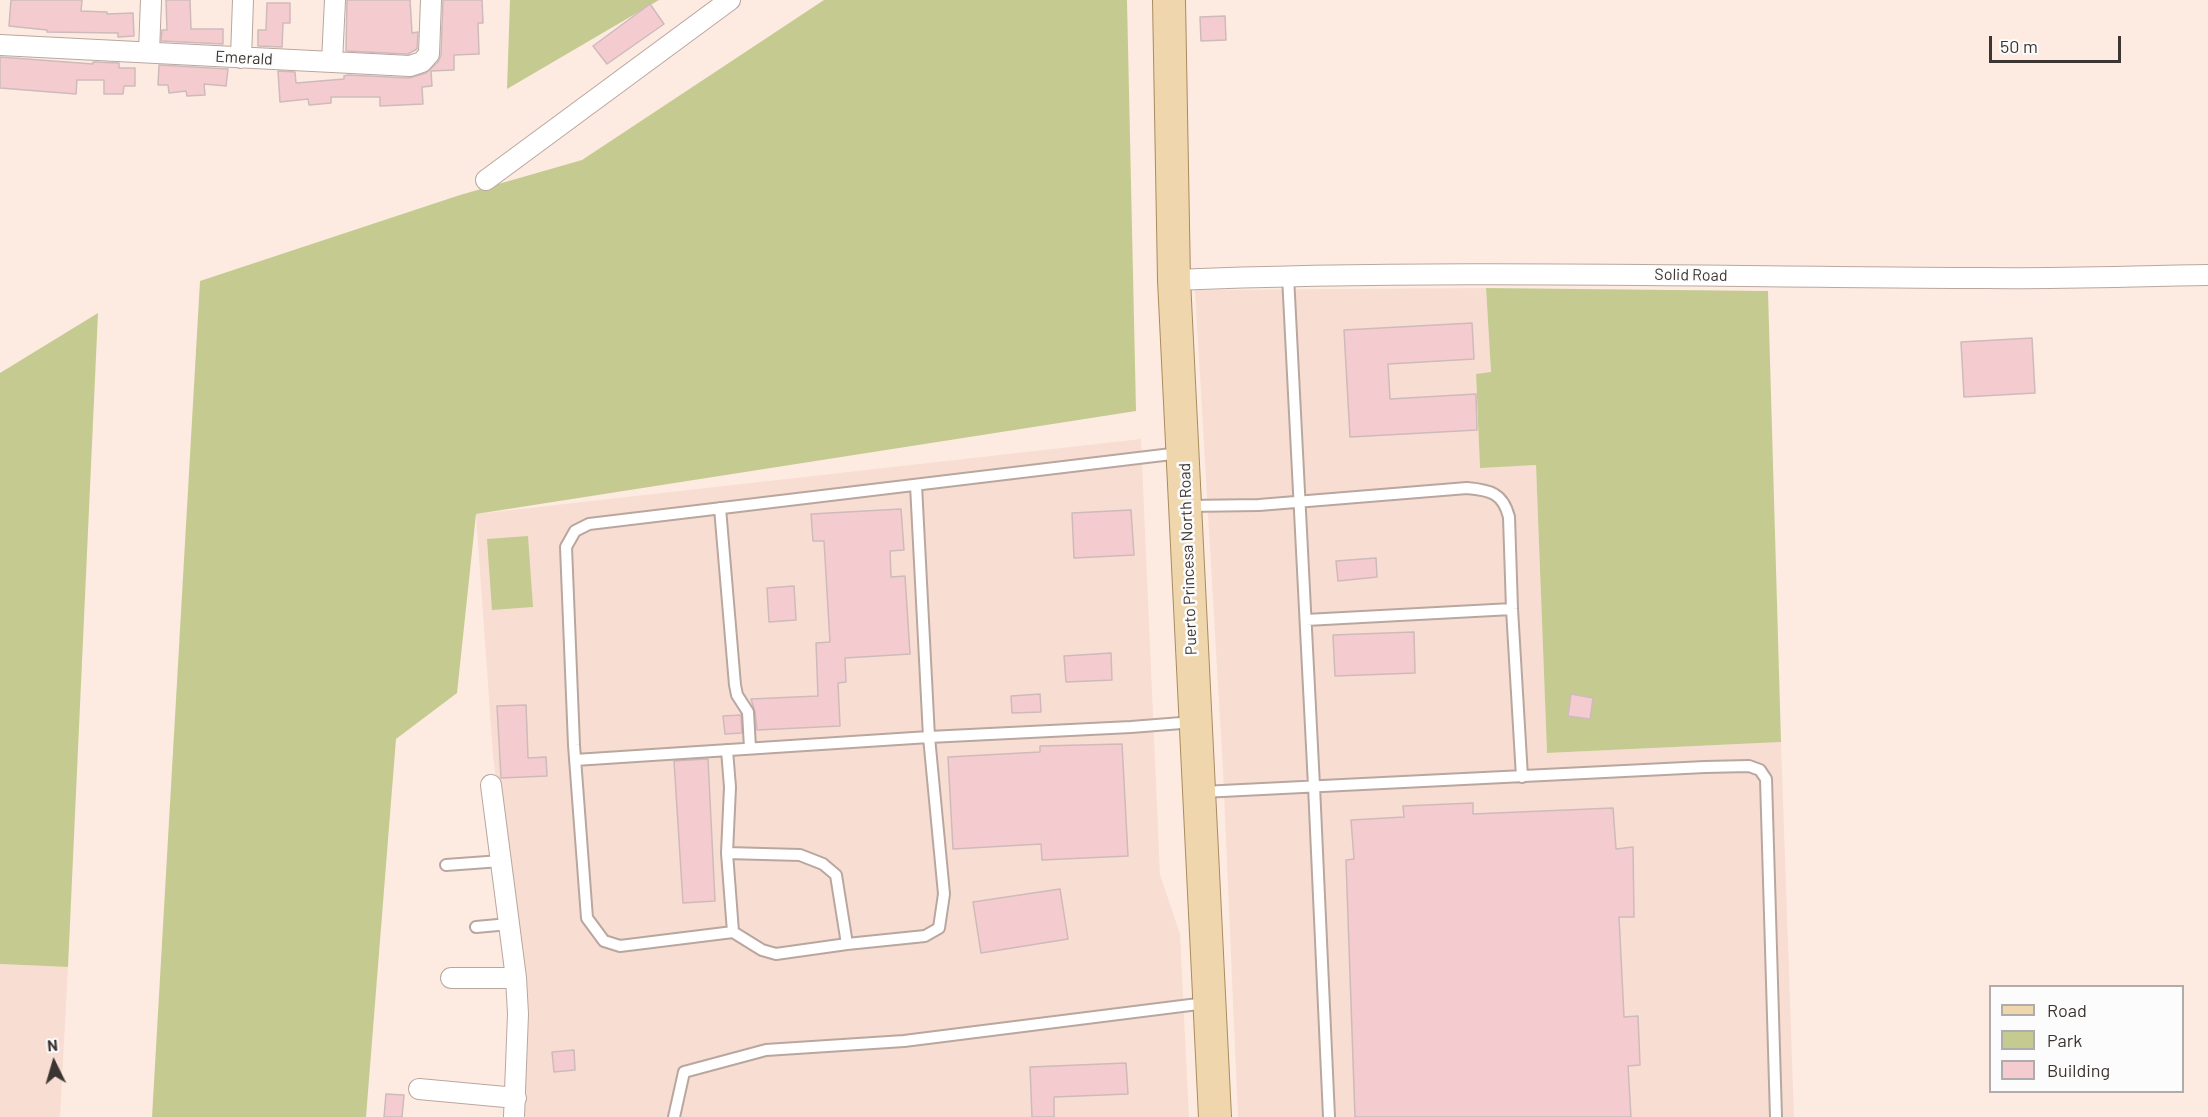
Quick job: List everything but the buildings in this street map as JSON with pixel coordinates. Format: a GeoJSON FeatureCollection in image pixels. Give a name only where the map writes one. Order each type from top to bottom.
{"type":"FeatureCollection","features":[{"type":"Feature","properties":{"kind":"main road","name":"Puerto Princesa North Road"},"geometry":{"type":"LineString","coordinates":[[1169,0],[1174,280],[1215,1117]]}},
{"type":"Feature","properties":{"kind":"street"},"geometry":{"type":"LineString","coordinates":[[149,52],[152,0]]}},
{"type":"Feature","properties":{"kind":"street"},"geometry":{"type":"LineString","coordinates":[[241,58],[243,0]]}},
{"type":"Feature","properties":{"kind":"street"},"geometry":{"type":"LineString","coordinates":[[332,62],[335,0]]}},
{"type":"Feature","properties":{"kind":"street","name":"Emerald"},"geometry":{"type":"LineString","coordinates":[[0,45],[410,66],[422,62],[429,54],[431,0]]}},
{"type":"Feature","properties":{"kind":"street"},"geometry":{"type":"LineString","coordinates":[[486,180],[730,0]]}},
{"type":"Feature","properties":{"kind":"street","name":"Solid Road"},"geometry":{"type":"LineString","coordinates":[[1174,280],[1288,276],[1631,275],[1987,278],[2208,275]]}},
{"type":"Feature","properties":{"kind":"street"},"geometry":{"type":"LineString","coordinates":[[419,1089],[515,1108],[518,1014],[516,978],[491,785]]}},
{"type":"Feature","properties":{"kind":"street"},"geometry":{"type":"LineString","coordinates":[[451,978],[516,978]]}},
{"type":"Feature","properties":{"kind":"lane"},"geometry":{"type":"LineString","coordinates":[[1288,276],[1329,1117]]}},
{"type":"Feature","properties":{"kind":"lane"},"geometry":{"type":"LineString","coordinates":[[916,485],[929,738],[944,894],[939,928],[925,936],[768,953],[733,932],[620,946],[604,940],[587,918],[574,760],[566,547],[575,531],[589,524],[1183,453]]}},
{"type":"Feature","properties":{"kind":"lane"},"geometry":{"type":"LineString","coordinates":[[1184,506],[1300,502],[1467,488],[1485,489],[1497,496],[1506,504],[1509,517],[1522,777]]}},
{"type":"Feature","properties":{"kind":"lane"},"geometry":{"type":"LineString","coordinates":[[720,508],[736,695],[748,712],[750,748]]}},
{"type":"Feature","properties":{"kind":"lane"},"geometry":{"type":"LineString","coordinates":[[1306,620],[1512,609]]}},
{"type":"Feature","properties":{"kind":"lane"},"geometry":{"type":"LineString","coordinates":[[574,760],[1195,722]]}},
{"type":"Feature","properties":{"kind":"lane"},"geometry":{"type":"LineString","coordinates":[[727,750],[730,787],[728,852],[733,932]]}},
{"type":"Feature","properties":{"kind":"lane"},"geometry":{"type":"LineString","coordinates":[[1199,792],[1705,767],[1749,766],[1760,770],[1766,779],[1776,1117]]}},
{"type":"Feature","properties":{"kind":"lane"},"geometry":{"type":"LineString","coordinates":[[728,852],[801,855],[823,864],[836,875],[847,944]]}},
{"type":"Feature","properties":{"kind":"lane"},"geometry":{"type":"LineString","coordinates":[[446,865],[501,861]]}},
{"type":"Feature","properties":{"kind":"lane"},"geometry":{"type":"LineString","coordinates":[[476,927],[509,924]]}},
{"type":"Feature","properties":{"kind":"lane"},"geometry":{"type":"LineString","coordinates":[[674,1117],[684,1072],[766,1050],[904,1041],[1210,1002]]}},
{"type":"Feature","properties":{"kind":"shaded area"},"geometry":{"type":"Polygon","coordinates":[[[1486,288],[1491,373],[1476,374],[1480,467],[1536,465],[1547,753],[1781,742],[1794,1117],[1238,1117],[1223,771],[1195,290],[1486,288]]]}},
{"type":"Feature","properties":{"kind":"shaded area"},"geometry":{"type":"Polygon","coordinates":[[[1141,439],[1160,875],[1180,934],[1189,1117],[520,1117],[528,1014],[493,756],[476,514],[1141,439]]]}},
{"type":"Feature","properties":{"kind":"shaded area"},"geometry":{"type":"Polygon","coordinates":[[[0,964],[68,967],[60,1117],[0,1117],[0,964]]]}},
{"type":"Feature","properties":{"kind":"green space"},"geometry":{"type":"Polygon","coordinates":[[[510,0],[659,0],[507,89],[510,0]]]}},
{"type":"Feature","properties":{"kind":"green space"},"geometry":{"type":"Polygon","coordinates":[[[824,0],[1127,0],[1136,411],[476,514],[457,693],[396,739],[366,1117],[152,1117],[200,281],[460,195],[582,160],[824,0]]]}},
{"type":"Feature","properties":{"kind":"green space"},"geometry":{"type":"Polygon","coordinates":[[[1486,288],[1768,291],[1781,742],[1547,753],[1536,465],[1480,468],[1476,374],[1491,372],[1486,288]]]}},
{"type":"Feature","properties":{"kind":"green space"},"geometry":{"type":"Polygon","coordinates":[[[98,313],[68,967],[0,964],[0,373],[98,313]]]}},
{"type":"Feature","properties":{"kind":"green space"},"geometry":{"type":"Polygon","coordinates":[[[528,536],[533,607],[492,610],[487,539],[528,536]]]}}]}
